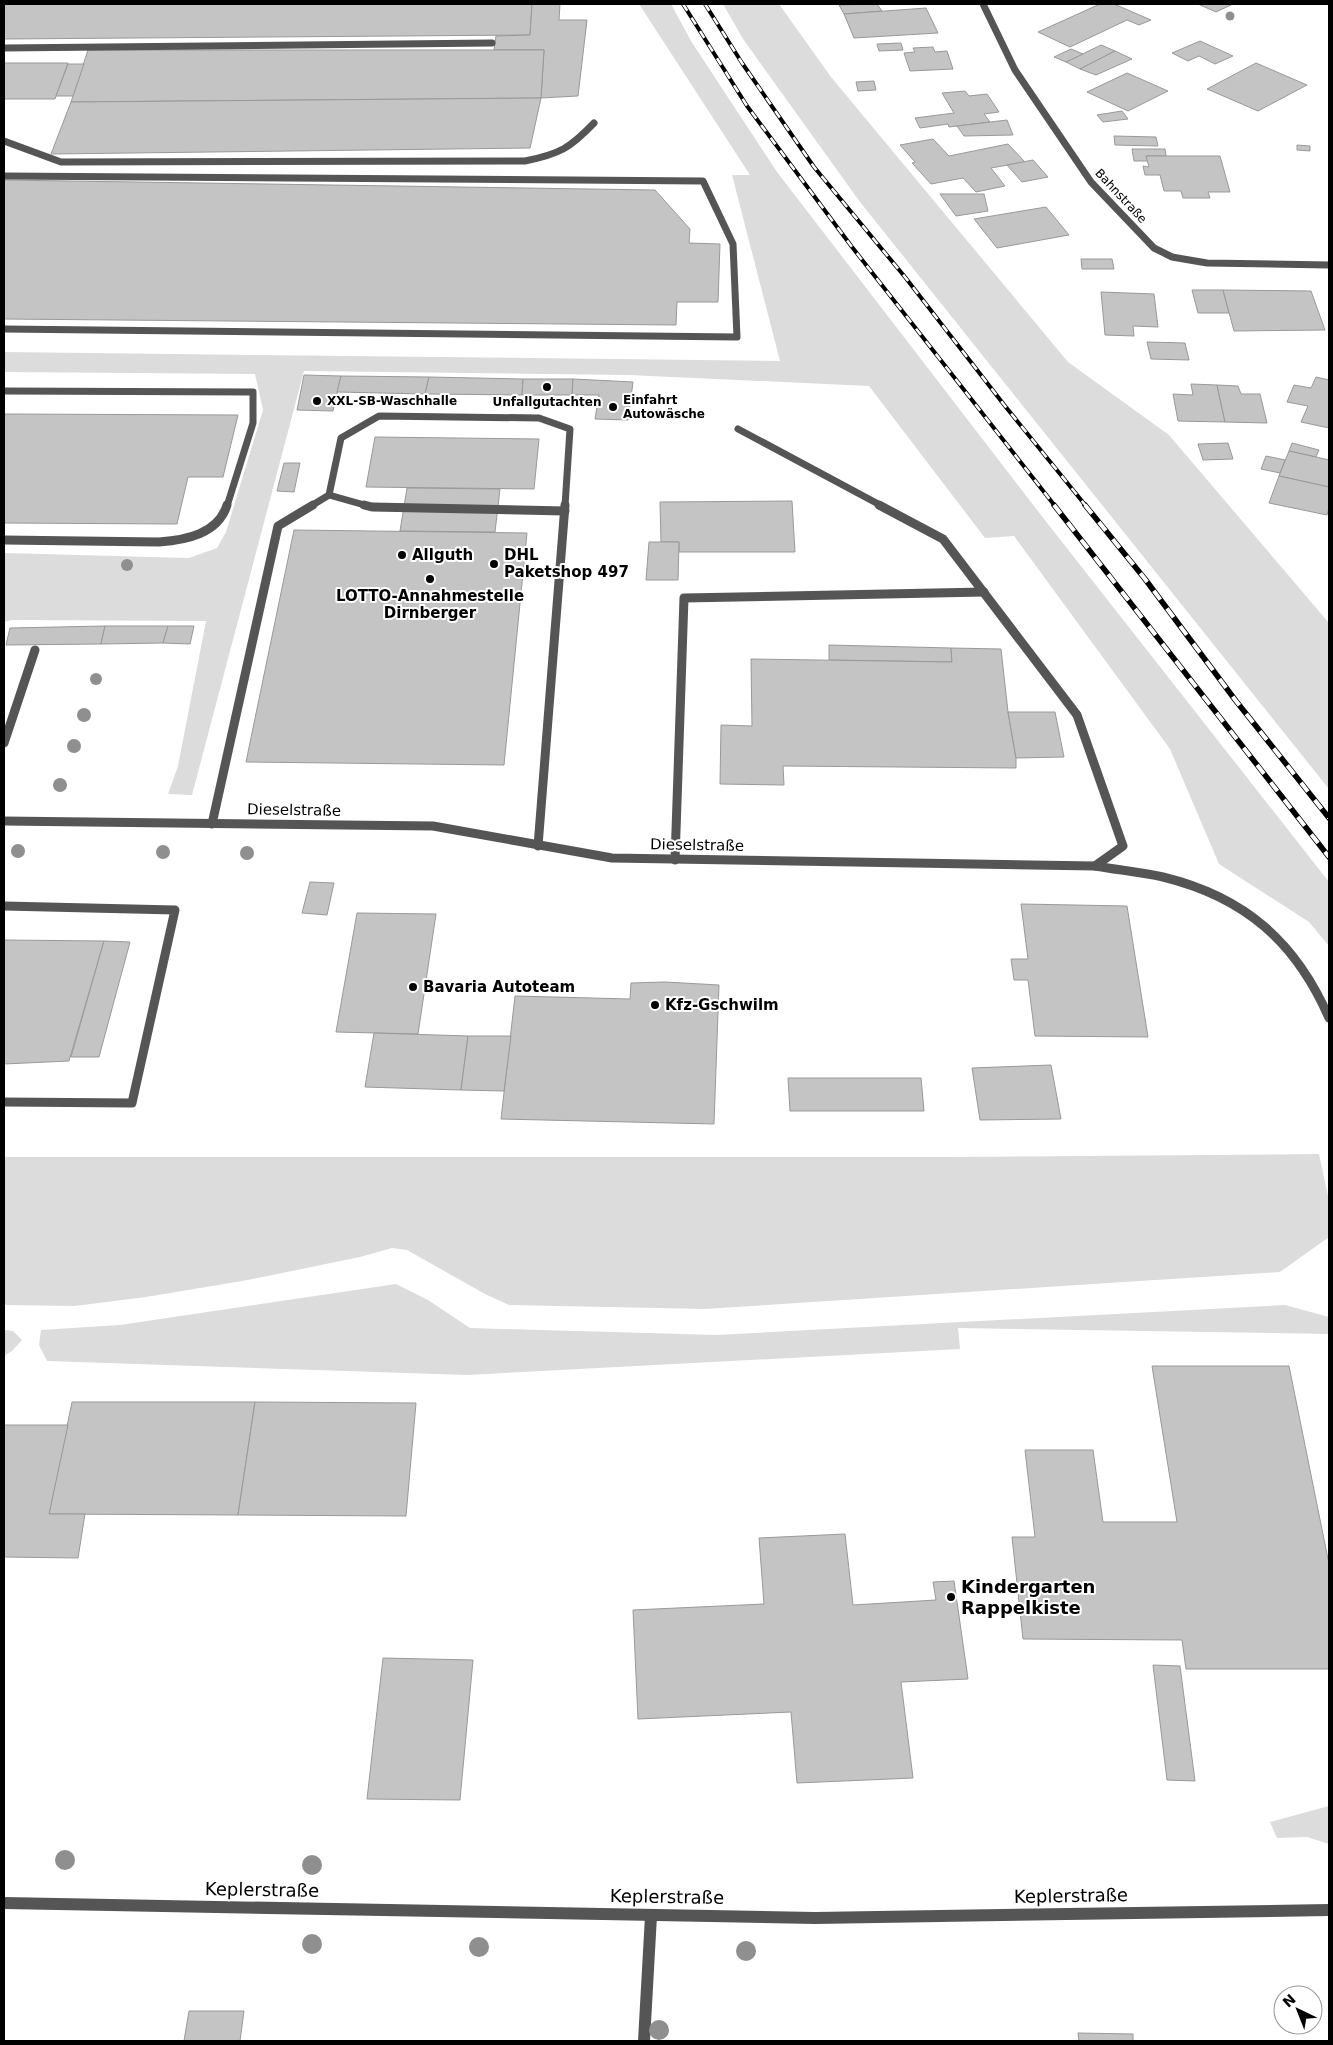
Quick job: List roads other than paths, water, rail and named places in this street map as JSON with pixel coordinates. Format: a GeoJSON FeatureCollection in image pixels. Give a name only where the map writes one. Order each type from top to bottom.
{"type":"FeatureCollection","features":[{"type":"Feature","properties":{"kind":"street","name":"Bahnstraße"},"geometry":{"type":"LineString","coordinates":[[983,4],[1015,70],[1091,182],[1154,248],[1172,257],[1208,263],[1329,265]]}},
{"type":"Feature","properties":{"kind":"street"},"geometry":{"type":"LineString","coordinates":[[4,48],[492,43]]}},
{"type":"Feature","properties":{"kind":"street"},"geometry":{"type":"LineString","coordinates":[[4,141],[16,144],[50,160],[61,162],[525,161],[546,157],[573,145],[594,123]]}},
{"type":"Feature","properties":{"kind":"street"},"geometry":{"type":"LineString","coordinates":[[4,176],[704,182],[733,244],[737,337],[4,330]]}},
{"type":"Feature","properties":{"kind":"street"},"geometry":{"type":"LineString","coordinates":[[4,391],[253,392],[253,423],[224,515],[205,532],[183,541],[159,542],[4,540]]}},
{"type":"Feature","properties":{"kind":"street"},"geometry":{"type":"LineString","coordinates":[[212,824],[278,526],[329,495],[341,438],[380,416],[539,418],[570,429],[538,846]]}},
{"type":"Feature","properties":{"kind":"street"},"geometry":{"type":"LineString","coordinates":[[738,429],[943,539],[1077,715],[1123,846],[1095,866]]}},
{"type":"Feature","properties":{"kind":"street"},"geometry":{"type":"LineString","coordinates":[[329,495],[372,507],[565,511]]}},
{"type":"Feature","properties":{"kind":"street"},"geometry":{"type":"LineString","coordinates":[[675,860],[684,598],[984,592]]}},
{"type":"Feature","properties":{"kind":"street"},"geometry":{"type":"LineString","coordinates":[[4,743],[36,650]]}},
{"type":"Feature","properties":{"kind":"street","name":"Dieselstraße"},"geometry":{"type":"LineString","coordinates":[[4,822],[432,826],[612,858],[1095,866],[1166,878],[1232,902],[1280,939],[1296,958],[1320,994],[1329,1018]]}},
{"type":"Feature","properties":{"kind":"street"},"geometry":{"type":"LineString","coordinates":[[4,906],[176,910],[132,1103],[4,1102]]}},
{"type":"Feature","properties":{"kind":"street","name":"Keplerstraße"},"geometry":{"type":"LineString","coordinates":[[4,1903],[815,1918],[1329,1910]]}},
{"type":"Feature","properties":{"kind":"street"},"geometry":{"type":"LineString","coordinates":[[644,2041],[651,1916]]}},
{"type":"Feature","properties":{"kind":"railway"},"geometry":{"type":"LineString","coordinates":[[683,4],[747,106],[852,247],[1055,506]]}},
{"type":"Feature","properties":{"kind":"railway"},"geometry":{"type":"LineString","coordinates":[[705,4],[742,63],[814,167],[905,277],[1005,406],[1086,506]]}},
{"type":"Feature","properties":{"kind":"railway"},"geometry":{"type":"LineString","coordinates":[[1054,505],[1329,857]]}},
{"type":"Feature","properties":{"kind":"railway"},"geometry":{"type":"LineString","coordinates":[[1085,505],[1145,579],[1236,701],[1329,818]]}},
{"type":"Feature","properties":{"kind":"place","name":"Unfallgutachten"},"geometry":{"type":"Point","coordinates":[547,387]}},
{"type":"Feature","properties":{"kind":"place","name":"XXL-SB-Waschhalle"},"geometry":{"type":"Point","coordinates":[317,401]}},
{"type":"Feature","properties":{"kind":"place","name":"Einfahrt Autowäsche"},"geometry":{"type":"Point","coordinates":[613,407]}},
{"type":"Feature","properties":{"kind":"place","name":"Allguth"},"geometry":{"type":"Point","coordinates":[402,555]}},
{"type":"Feature","properties":{"kind":"place","name":"DHL Paketshop 497"},"geometry":{"type":"Point","coordinates":[494,564]}},
{"type":"Feature","properties":{"kind":"place","name":"LOTTO-Annahmestelle Dirnberger"},"geometry":{"type":"Point","coordinates":[430,579]}},
{"type":"Feature","properties":{"kind":"place","name":"Bavaria Autoteam"},"geometry":{"type":"Point","coordinates":[413,987]}},
{"type":"Feature","properties":{"kind":"place","name":"Kfz-Gschwilm"},"geometry":{"type":"Point","coordinates":[655,1005]}},
{"type":"Feature","properties":{"kind":"place","name":"Kindergarten Rappelkiste"},"geometry":{"type":"Point","coordinates":[951,1597]}}]}
